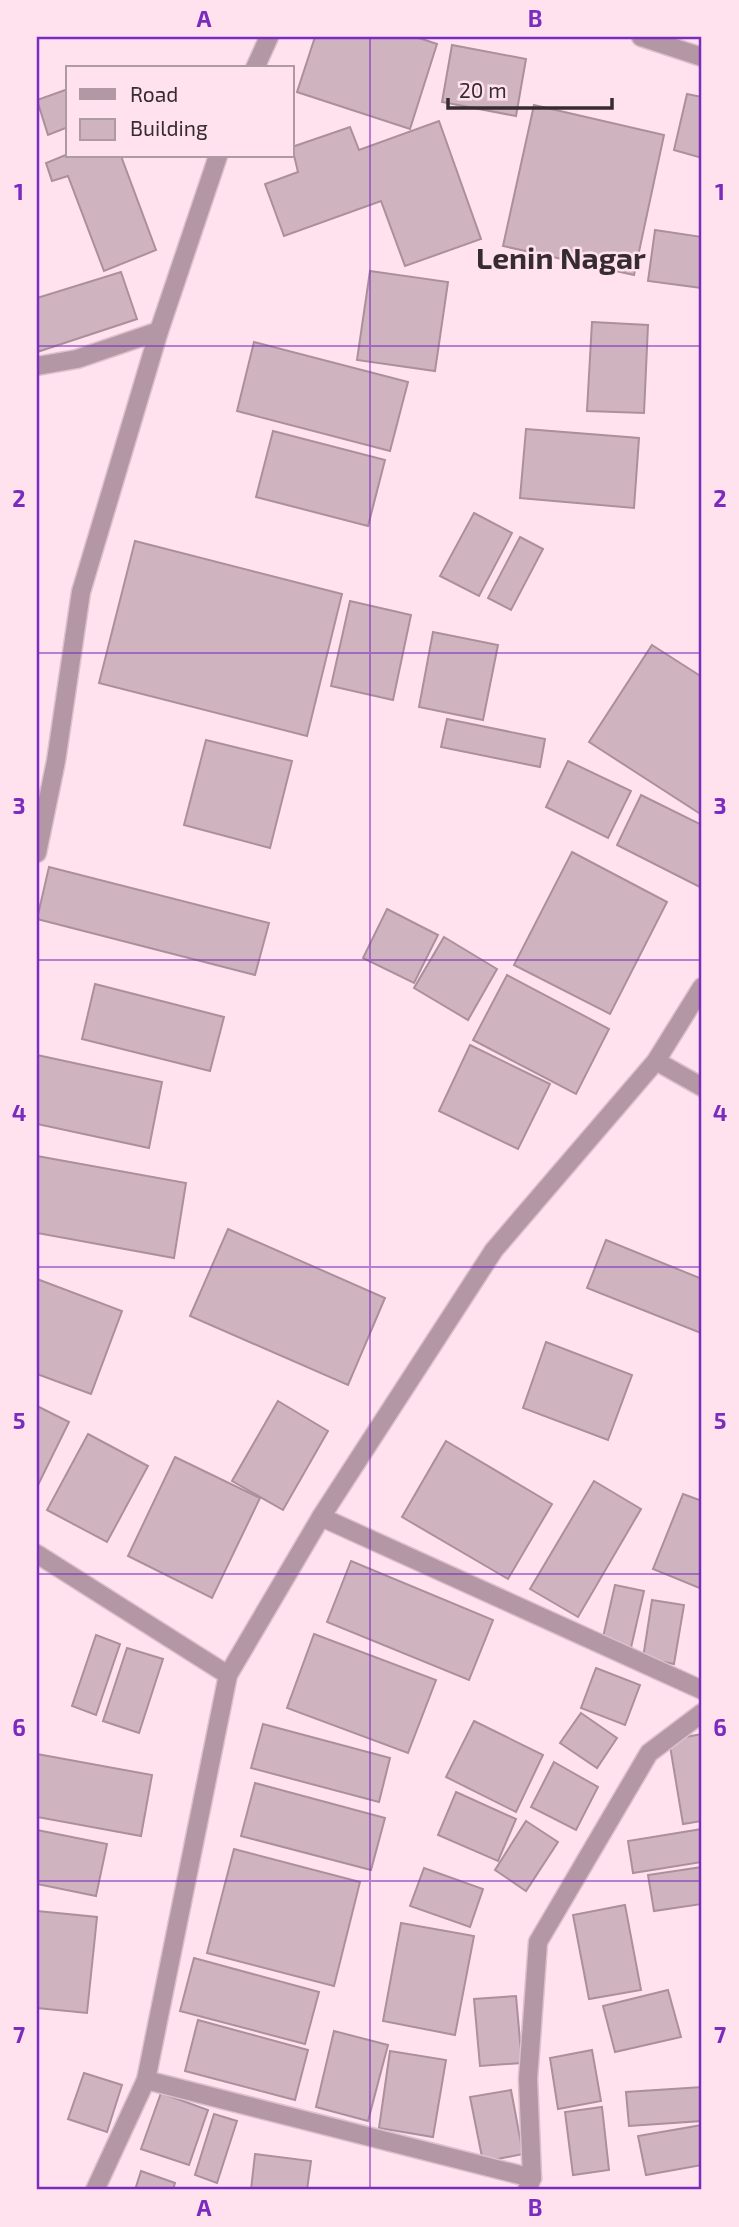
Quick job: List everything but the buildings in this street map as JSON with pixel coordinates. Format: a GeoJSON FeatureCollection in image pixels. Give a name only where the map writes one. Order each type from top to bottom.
{"type":"FeatureCollection","features":[{"type":"Feature","properties":{"kind":"street"},"geometry":{"type":"LineString","coordinates":[[256,66],[269,37]]}},
{"type":"Feature","properties":{"kind":"street"},"geometry":{"type":"LineString","coordinates":[[641,37],[702,57]]}},
{"type":"Feature","properties":{"kind":"street"},"geometry":{"type":"LineString","coordinates":[[37,853],[55,761],[81,592],[159,331],[217,158]]}},
{"type":"Feature","properties":{"kind":"street"},"geometry":{"type":"LineString","coordinates":[[37,366],[77,359],[159,331]]}},
{"type":"Feature","properties":{"kind":"street"},"geometry":{"type":"LineString","coordinates":[[94,2190],[146,2080],[228,1675],[321,1517],[494,1250],[656,1061],[702,987]]}},
{"type":"Feature","properties":{"kind":"street"},"geometry":{"type":"LineString","coordinates":[[656,1061],[702,1087]]}},
{"type":"Feature","properties":{"kind":"street"},"geometry":{"type":"LineString","coordinates":[[321,1517],[702,1690]]}},
{"type":"Feature","properties":{"kind":"street"},"geometry":{"type":"LineString","coordinates":[[40,1562],[228,1675]]}},
{"type":"Feature","properties":{"kind":"street"},"geometry":{"type":"LineString","coordinates":[[146,2080],[529,2184],[528,2079],[538,1942],[649,1753],[702,1713]]}},
{"type":"Feature","properties":{"kind":"district","name":"Lenin Nagar"},"geometry":{"type":"Point","coordinates":[561,259]}}]}
